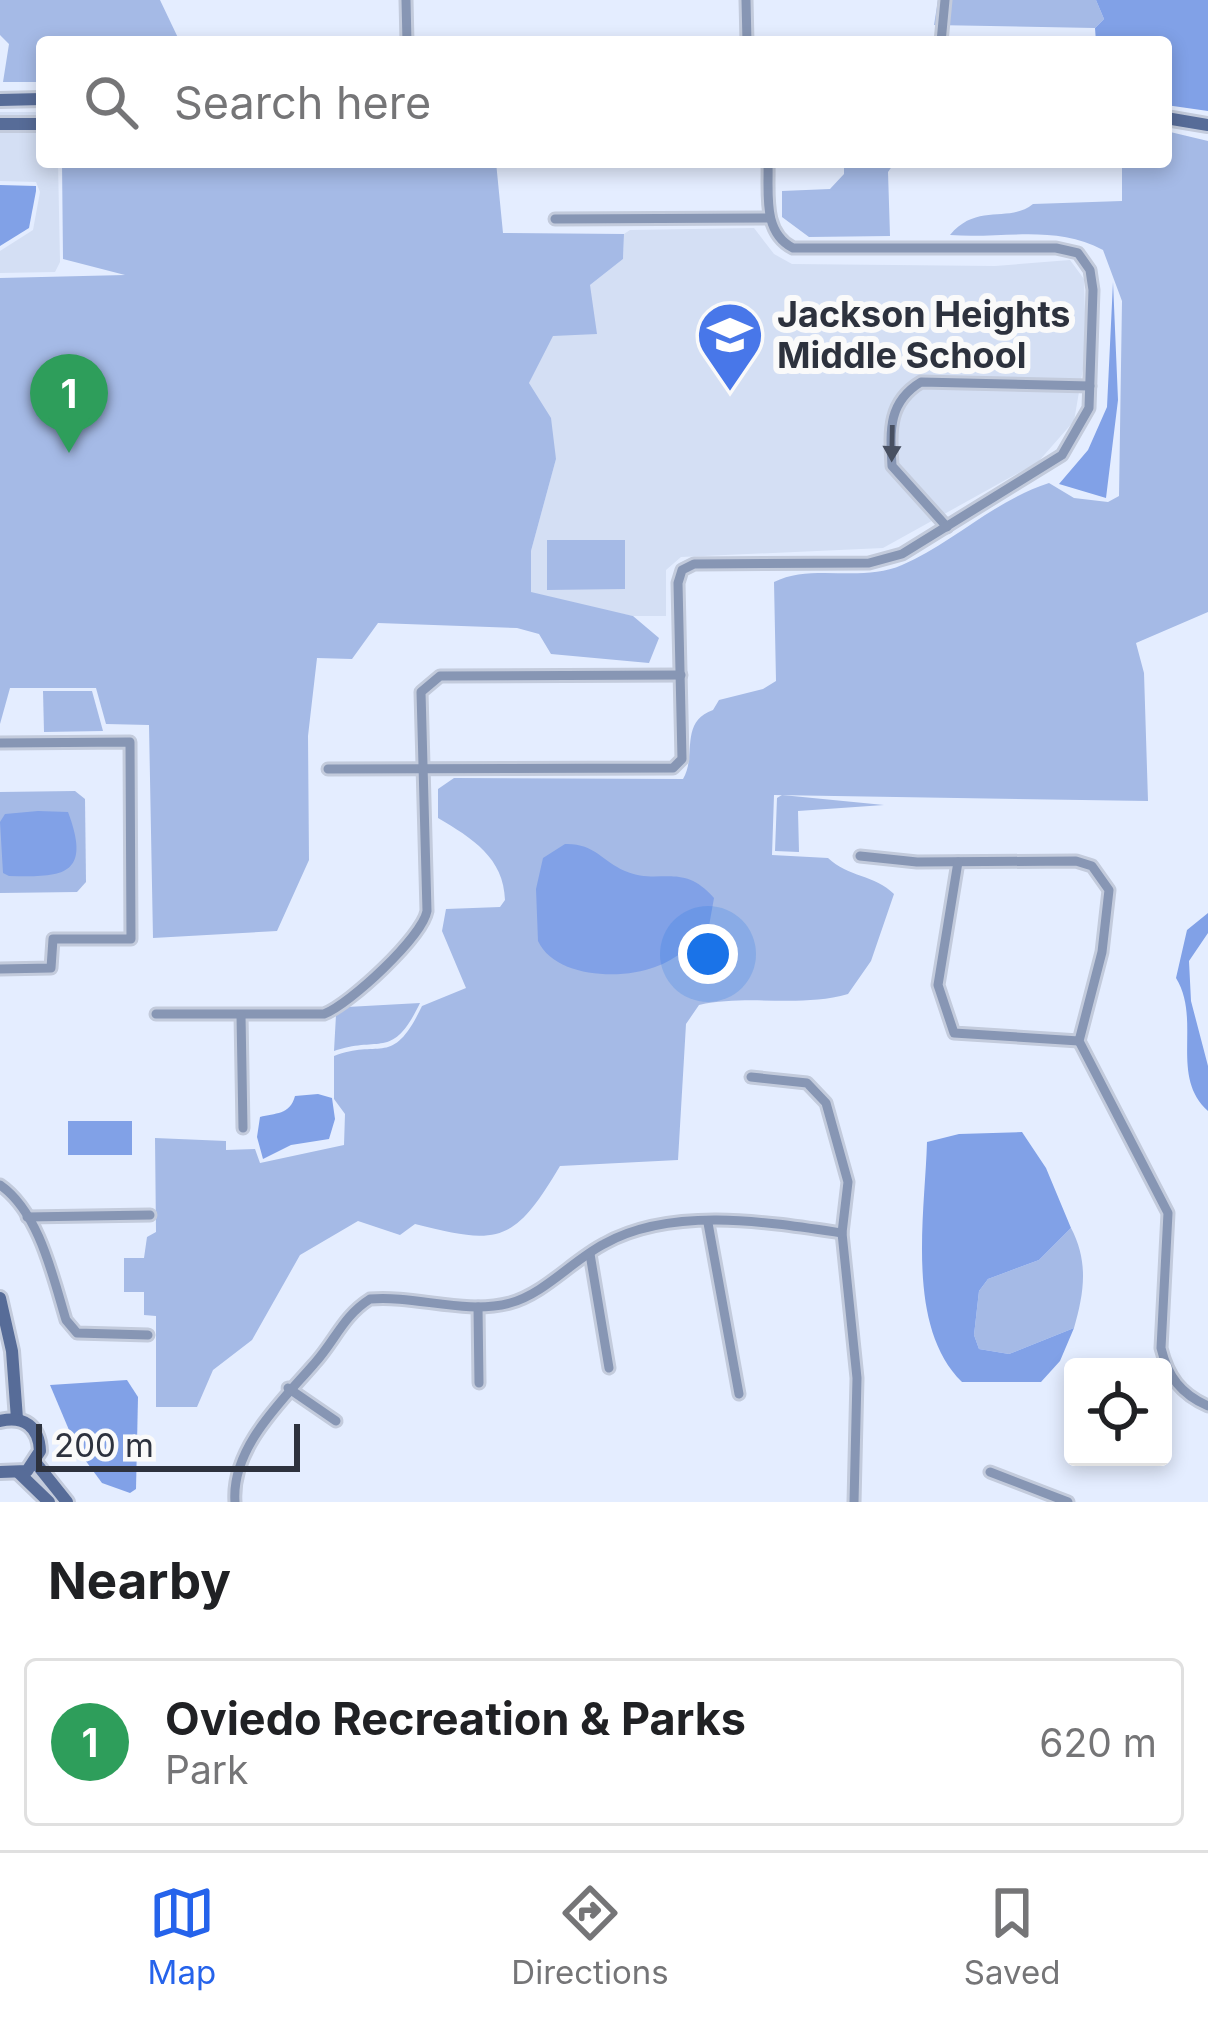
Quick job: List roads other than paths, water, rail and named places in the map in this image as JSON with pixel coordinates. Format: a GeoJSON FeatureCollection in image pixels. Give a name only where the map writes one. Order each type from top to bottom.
{"type":"FeatureCollection","features":[{"type":"Feature","properties":{"kind":"street"},"geometry":{"type":"LineString","coordinates":[[406,0],[407,36]]}},
{"type":"Feature","properties":{"kind":"street"},"geometry":{"type":"LineString","coordinates":[[746,0],[747,36]]}},
{"type":"Feature","properties":{"kind":"street"},"geometry":{"type":"LineString","coordinates":[[942,36],[945,0]]}},
{"type":"Feature","properties":{"kind":"street"},"geometry":{"type":"LineString","coordinates":[[0,100],[36,99]]}},
{"type":"Feature","properties":{"kind":"street"},"geometry":{"type":"LineString","coordinates":[[1172,119],[1208,125]]}},
{"type":"Feature","properties":{"kind":"street"},"geometry":{"type":"LineString","coordinates":[[0,124],[36,124]]}},
{"type":"Feature","properties":{"kind":"street"},"geometry":{"type":"LineString","coordinates":[[328,769],[673,768],[682,759],[678,583],[682,570],[694,564],[869,563],[902,554],[1062,455],[1089,408],[1093,290],[1090,269],[1078,254],[1057,248],[805,250],[783,243],[770,218],[768,168]]}},
{"type":"Feature","properties":{"kind":"street"},"geometry":{"type":"LineString","coordinates":[[555,219],[770,218]]}},
{"type":"Feature","properties":{"kind":"street"},"geometry":{"type":"LineString","coordinates":[[947,527],[892,466],[895,404],[903,393],[921,382],[1090,386]]}},
{"type":"Feature","properties":{"kind":"street"},"geometry":{"type":"LineString","coordinates":[[156,1014],[333,1010],[421,929],[427,911],[421,692],[427,681],[440,676],[681,674]]}},
{"type":"Feature","properties":{"kind":"street"},"geometry":{"type":"LineString","coordinates":[[0,743],[130,742],[131,939],[53,938],[51,968],[0,969]]}},
{"type":"Feature","properties":{"kind":"street"},"geometry":{"type":"LineString","coordinates":[[860,856],[958,862],[1076,861],[1098,874],[1109,890],[1102,952],[1079,1041],[1168,1214],[1161,1348],[1166,1369],[1188,1396],[1208,1406]]}},
{"type":"Feature","properties":{"kind":"street"},"geometry":{"type":"LineString","coordinates":[[958,862],[938,985],[954,1034],[1079,1041]]}},
{"type":"Feature","properties":{"kind":"street"},"geometry":{"type":"LineString","coordinates":[[241,1015],[243,1128]]}},
{"type":"Feature","properties":{"kind":"street"},"geometry":{"type":"LineString","coordinates":[[751,1077],[807,1084],[826,1103],[848,1182],[842,1233],[857,1378],[854,1502]]}},
{"type":"Feature","properties":{"kind":"street"},"geometry":{"type":"LineString","coordinates":[[0,1186],[14,1195],[27,1217],[66,1320],[77,1333],[148,1335]]}},
{"type":"Feature","properties":{"kind":"street"},"geometry":{"type":"LineString","coordinates":[[27,1217],[149,1215]]}},
{"type":"Feature","properties":{"kind":"street"},"geometry":{"type":"LineString","coordinates":[[236,1502],[234,1484],[262,1426],[288,1388],[313,1366],[344,1319],[370,1299],[478,1307],[513,1303],[631,1231],[771,1222],[842,1233]]}},
{"type":"Feature","properties":{"kind":"street"},"geometry":{"type":"LineString","coordinates":[[708,1223],[739,1394]]}},
{"type":"Feature","properties":{"kind":"street"},"geometry":{"type":"LineString","coordinates":[[590,1254],[609,1368]]}},
{"type":"Feature","properties":{"kind":"street"},"geometry":{"type":"LineString","coordinates":[[0,1298],[12,1351],[17,1419]]}},
{"type":"Feature","properties":{"kind":"street"},"geometry":{"type":"LineString","coordinates":[[478,1307],[479,1383]]}},
{"type":"Feature","properties":{"kind":"street"},"geometry":{"type":"LineString","coordinates":[[288,1388],[336,1421]]}},
{"type":"Feature","properties":{"kind":"street"},"geometry":{"type":"LineString","coordinates":[[0,1418],[17,1419],[40,1440],[35,1462],[19,1473],[0,1472]]}},
{"type":"Feature","properties":{"kind":"street"},"geometry":{"type":"LineString","coordinates":[[35,1462],[67,1502]]}},
{"type":"Feature","properties":{"kind":"street"},"geometry":{"type":"LineString","coordinates":[[990,1472],[1068,1502]]}},
{"type":"Feature","properties":{"kind":"street"},"geometry":{"type":"LineString","coordinates":[[19,1473],[49,1502]]}},
{"type":"Feature","properties":{"kind":"place","name":"Jackson Heights Middle School"},"geometry":{"type":"Point","coordinates":[730,394]}},
{"type":"Feature","properties":{"kind":"place","name":"Oviedo Recreation & Parks"},"geometry":{"type":"Point","coordinates":[69,453]}}]}
